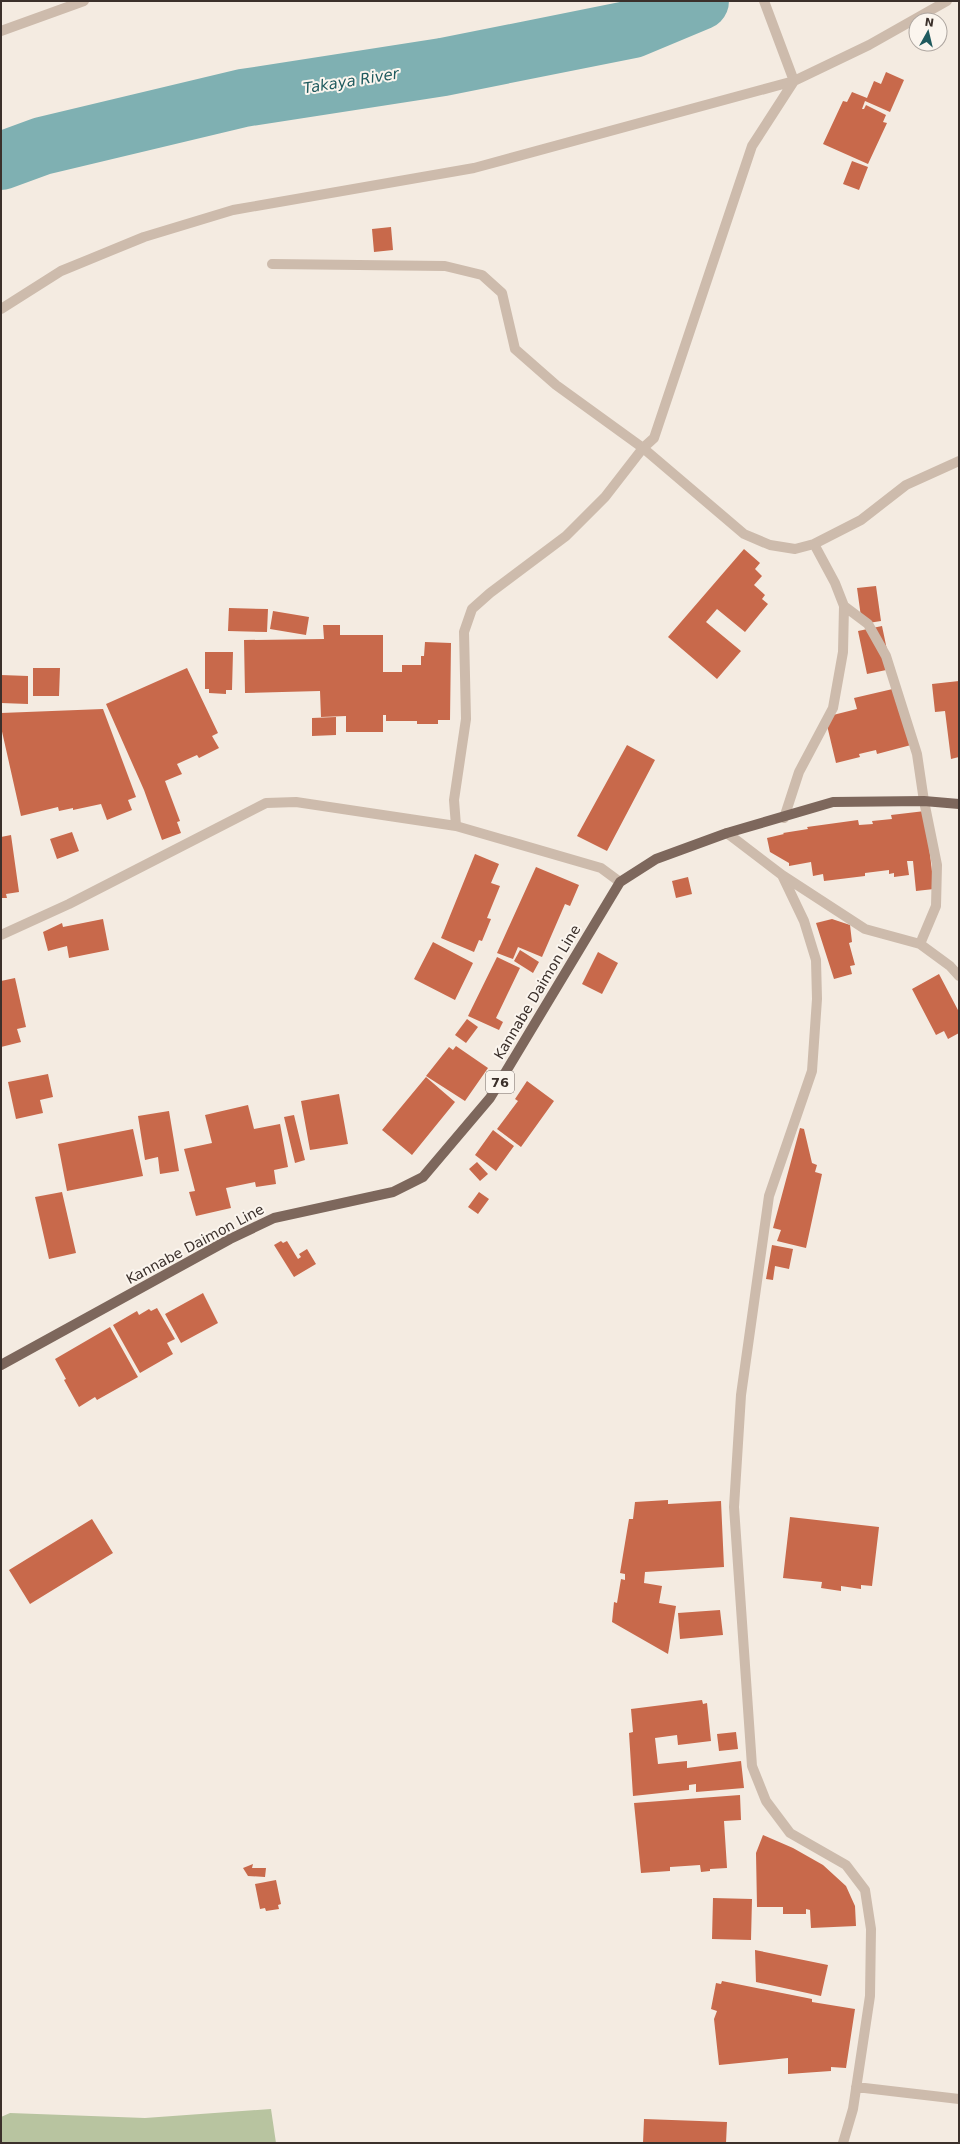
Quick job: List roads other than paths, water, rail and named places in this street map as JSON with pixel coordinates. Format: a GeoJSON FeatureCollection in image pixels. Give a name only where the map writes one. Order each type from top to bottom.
{"type":"FeatureCollection","features":[{"type":"Feature","properties":{"kind":"main road","name":"Kannabe Daimon Line"},"geometry":{"type":"LineString","coordinates":[[1,1365],[230,1239],[274,1218],[394,1192],[423,1177],[490,1098],[620,882],[656,859],[727,834],[833,802],[924,802],[959,804]]}},
{"type":"Feature","properties":{"kind":"street"},"geometry":{"type":"LineString","coordinates":[[1,31],[84,1]]}},
{"type":"Feature","properties":{"kind":"street"},"geometry":{"type":"LineString","coordinates":[[764,1],[794,81]]}},
{"type":"Feature","properties":{"kind":"street"},"geometry":{"type":"LineString","coordinates":[[1,309],[61,271],[144,237],[233,210],[474,168],[794,81],[869,45],[947,1]]}},
{"type":"Feature","properties":{"kind":"street"},"geometry":{"type":"LineString","coordinates":[[456,826],[454,800],[466,719],[464,632],[472,609],[490,593],[566,536],[604,497],[643,448],[654,438],[752,146],[794,81]]}},
{"type":"Feature","properties":{"kind":"street"},"geometry":{"type":"LineString","coordinates":[[272,264],[445,266],[482,275],[502,293],[515,349],[556,385],[643,448],[744,534],[770,545],[795,549],[814,544],[861,520],[906,485],[959,461]]}},
{"type":"Feature","properties":{"kind":"street"},"geometry":{"type":"LineString","coordinates":[[784,818],[799,772],[833,708],[843,652],[844,606],[835,583],[814,544]]}},
{"type":"Feature","properties":{"kind":"street"},"geometry":{"type":"LineString","coordinates":[[844,606],[868,624],[886,656],[917,754],[924,802],[937,865],[936,906],[920,944]]}},
{"type":"Feature","properties":{"kind":"street"},"geometry":{"type":"LineString","coordinates":[[1,934],[69,904],[266,803],[296,802],[456,826],[601,868],[620,882]]}},
{"type":"Feature","properties":{"kind":"street"},"geometry":{"type":"LineString","coordinates":[[727,834],[782,875],[865,928],[920,944],[950,966],[959,976]]}},
{"type":"Feature","properties":{"kind":"street"},"geometry":{"type":"LineString","coordinates":[[782,875],[804,921],[816,960],[817,999],[812,1071],[769,1196],[741,1394],[734,1507],[752,1766],[766,1801],[790,1833],[846,1865],[865,1890],[871,1929],[870,1996],[853,2109],[843,2143]]}},
{"type":"Feature","properties":{"kind":"street"},"geometry":{"type":"LineString","coordinates":[[856,2087],[959,2099]]}},
{"type":"Feature","properties":{"kind":"waterway","name":"Takaya River"},"geometry":{"type":"LineString","coordinates":[[1,161],[42,146],[243,98],[443,67],[633,29],[700,1]]}}]}
